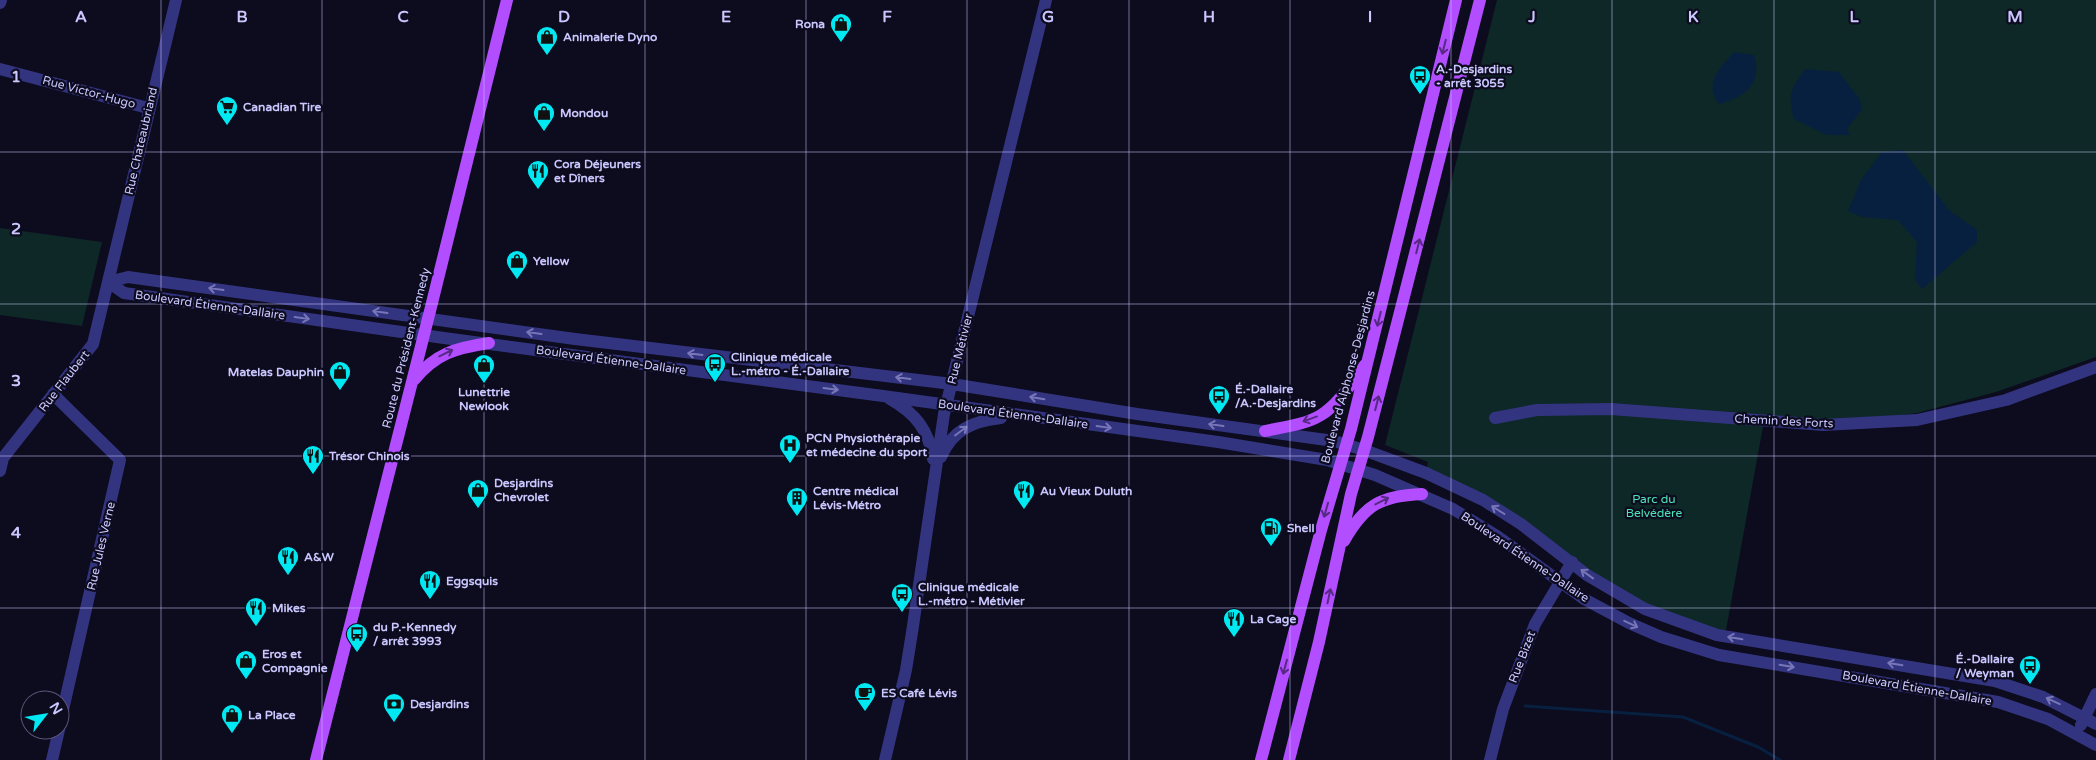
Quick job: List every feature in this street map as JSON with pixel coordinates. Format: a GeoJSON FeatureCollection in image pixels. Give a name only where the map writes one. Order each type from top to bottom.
{"type":"FeatureCollection","features":[{"type":"Feature","properties":{"kind":"main road","name":"Route du Président-Kennedy"},"geometry":{"type":"LineString","coordinates":[[316,760],[428,319],[506,0]]}},
{"type":"Feature","properties":{"kind":"main road","name":"Boulevard Alphonse-Desjardins"},"geometry":{"type":"LineString","coordinates":[[1261,760],[1321,530],[1368,361],[1456,0]]}},
{"type":"Feature","properties":{"kind":"main road"},"geometry":{"type":"LineString","coordinates":[[1289,760],[1319,642],[1351,494],[1480,0]]}},
{"type":"Feature","properties":{"kind":"main road"},"geometry":{"type":"LineString","coordinates":[[412,382],[423,369],[442,355],[461,347],[489,343]]}},
{"type":"Feature","properties":{"kind":"main road"},"geometry":{"type":"LineString","coordinates":[[1265,432],[1320,415],[1335,404],[1368,361]]}},
{"type":"Feature","properties":{"kind":"main road"},"geometry":{"type":"LineString","coordinates":[[1339,550],[1359,518],[1368,509],[1389,497],[1422,494]]}},
{"type":"Feature","properties":{"kind":"street","name":"Rue Chateaubriand"},"geometry":{"type":"LineString","coordinates":[[108,282],[148,108],[176,0]]}},
{"type":"Feature","properties":{"kind":"street","name":"Rue Métivier"},"geometry":{"type":"LineString","coordinates":[[884,760],[906,670],[946,405],[1046,0]]}},
{"type":"Feature","properties":{"kind":"street","name":"Rue Victor-Hugo"},"geometry":{"type":"LineString","coordinates":[[0,69],[148,108]]}},
{"type":"Feature","properties":{"kind":"street","name":"Boulevard Étienne-Dallaire"},"geometry":{"type":"LineString","coordinates":[[108,282],[128,277],[584,340],[952,384],[1346,445],[1445,481],[1483,500],[1521,524],[1587,575],[1645,609],[1717,635],[1995,681],[2043,697],[2091,720]]}},
{"type":"Feature","properties":{"kind":"street","name":"Boulevard Étienne-Dallaire"},"geometry":{"type":"LineString","coordinates":[[108,282],[124,293],[1218,442],[1340,463],[1422,494],[1453,509],[1497,536],[1584,599],[1629,623],[1661,637],[1700,650],[1998,702],[2030,712],[2096,745]]}},
{"type":"Feature","properties":{"kind":"street","name":"Rue Flaubert"},"geometry":{"type":"LineString","coordinates":[[0,471],[3,458],[93,344],[108,282]]}},
{"type":"Feature","properties":{"kind":"street","name":"Chemin des Forts"},"geometry":{"type":"LineString","coordinates":[[1496,418],[1537,410],[1611,409],[1823,426],[1917,420],[2006,400],[2096,367]]}},
{"type":"Feature","properties":{"kind":"street","name":"Rue Jules Verne"},"geometry":{"type":"LineString","coordinates":[[54,394],[120,460],[68,690]]}},
{"type":"Feature","properties":{"kind":"street"},"geometry":{"type":"LineString","coordinates":[[883,396],[902,406],[921,424],[928,435],[932,448],[935,471]]}},
{"type":"Feature","properties":{"kind":"street"},"geometry":{"type":"LineString","coordinates":[[935,471],[949,442],[964,428],[988,419],[1021,416]]}},
{"type":"Feature","properties":{"kind":"street","name":"Rue Bizet"},"geometry":{"type":"LineString","coordinates":[[1490,760],[1503,709],[1535,624],[1572,562]]}},
{"type":"Feature","properties":{"kind":"street"},"geometry":{"type":"LineString","coordinates":[[2077,734],[2091,720],[2096,694]]}},
{"type":"Feature","properties":{"kind":"street"},"geometry":{"type":"LineString","coordinates":[[52,760],[56,740]]}},
{"type":"Feature","properties":{"kind":"green space","name":"Parc du Belvédère"},"geometry":{"type":"Polygon","coordinates":[[[1497,0],[2096,0],[2096,357],[1996,392],[1917,413],[1823,425],[1764,421],[1725,636],[1645,609],[1521,524],[1426,473],[1428,462],[1385,445],[1497,0]]]}},
{"type":"Feature","properties":{"kind":"green space"},"geometry":{"type":"Polygon","coordinates":[[[0,228],[102,242],[82,326],[0,315],[0,228]]]}},
{"type":"Feature","properties":{"kind":"water"},"geometry":{"type":"Polygon","coordinates":[[[1734,52],[1754,55],[1756,74],[1754,81],[1744,93],[1719,104],[1714,96],[1713,82],[1719,70],[1734,52]]]}},
{"type":"Feature","properties":{"kind":"water"},"geometry":{"type":"Polygon","coordinates":[[[1806,69],[1839,72],[1859,98],[1862,109],[1847,129],[1850,135],[1827,135],[1794,119],[1791,104],[1792,92],[1806,69]]]}},
{"type":"Feature","properties":{"kind":"water"},"geometry":{"type":"Polygon","coordinates":[[[1903,150],[1950,211],[1977,230],[1977,242],[1922,289],[1915,280],[1917,242],[1898,220],[1862,217],[1848,211],[1861,180],[1882,152],[1903,150]]]}},
{"type":"Feature","properties":{"kind":"waterway"},"geometry":{"type":"LineString","coordinates":[[1525,706],[1683,717],[1758,747],[1780,760]]}},
{"type":"Feature","properties":{"kind":"place","name":"Rona"},"geometry":{"type":"Point","coordinates":[841,43]}},
{"type":"Feature","properties":{"kind":"place","name":"Animalerie Dyno"},"geometry":{"type":"Point","coordinates":[547,56]}},
{"type":"Feature","properties":{"kind":"place","name":"A.-Desjardins - arrêt 3055"},"geometry":{"type":"Point","coordinates":[1420,95]}},
{"type":"Feature","properties":{"kind":"place","name":"Canadian Tire"},"geometry":{"type":"Point","coordinates":[227,126]}},
{"type":"Feature","properties":{"kind":"place","name":"Mondou"},"geometry":{"type":"Point","coordinates":[544,132]}},
{"type":"Feature","properties":{"kind":"place","name":"Cora Déjeuners et Dîners"},"geometry":{"type":"Point","coordinates":[538,190]}},
{"type":"Feature","properties":{"kind":"place","name":"Yellow"},"geometry":{"type":"Point","coordinates":[517,280]}},
{"type":"Feature","properties":{"kind":"place","name":"Clinique médicale L.-métro - É.-Dallaire"},"geometry":{"type":"Point","coordinates":[715,383]}},
{"type":"Feature","properties":{"kind":"place","name":"Lunettrie Newlook"},"geometry":{"type":"Point","coordinates":[484,384]}},
{"type":"Feature","properties":{"kind":"place","name":"Matelas Dauphin"},"geometry":{"type":"Point","coordinates":[340,391]}},
{"type":"Feature","properties":{"kind":"place","name":"É.-Dallaire /A.-Desjardins"},"geometry":{"type":"Point","coordinates":[1219,415]}},
{"type":"Feature","properties":{"kind":"place","name":"PCN Physiothérapie et médecine du sport"},"geometry":{"type":"Point","coordinates":[790,464]}},
{"type":"Feature","properties":{"kind":"place","name":"Trésor Chinois"},"geometry":{"type":"Point","coordinates":[313,475]}},
{"type":"Feature","properties":{"kind":"place","name":"Desjardins Chevrolet"},"geometry":{"type":"Point","coordinates":[478,509]}},
{"type":"Feature","properties":{"kind":"place","name":"Au Vieux Duluth"},"geometry":{"type":"Point","coordinates":[1024,510]}},
{"type":"Feature","properties":{"kind":"place","name":"Centre médical Lévis-Métro"},"geometry":{"type":"Point","coordinates":[797,517]}},
{"type":"Feature","properties":{"kind":"place","name":"Shell"},"geometry":{"type":"Point","coordinates":[1271,547]}},
{"type":"Feature","properties":{"kind":"place","name":"A&W"},"geometry":{"type":"Point","coordinates":[288,576]}},
{"type":"Feature","properties":{"kind":"place","name":"Eggsquis"},"geometry":{"type":"Point","coordinates":[430,600]}},
{"type":"Feature","properties":{"kind":"place","name":"Clinique médicale L.-métro - Métivier"},"geometry":{"type":"Point","coordinates":[902,613]}},
{"type":"Feature","properties":{"kind":"place","name":"Mikes"},"geometry":{"type":"Point","coordinates":[256,627]}},
{"type":"Feature","properties":{"kind":"place","name":"La Cage"},"geometry":{"type":"Point","coordinates":[1234,638]}},
{"type":"Feature","properties":{"kind":"place","name":"du P.-Kennedy / arrêt 3993"},"geometry":{"type":"Point","coordinates":[357,653]}},
{"type":"Feature","properties":{"kind":"place","name":"Eros et Compagnie"},"geometry":{"type":"Point","coordinates":[246,680]}},
{"type":"Feature","properties":{"kind":"place","name":"É.-Dallaire / Weyman"},"geometry":{"type":"Point","coordinates":[2030,685]}},
{"type":"Feature","properties":{"kind":"place","name":"ES Café Lévis"},"geometry":{"type":"Point","coordinates":[865,712]}},
{"type":"Feature","properties":{"kind":"place","name":"Desjardins"},"geometry":{"type":"Point","coordinates":[394,723]}},
{"type":"Feature","properties":{"kind":"place","name":"La Place"},"geometry":{"type":"Point","coordinates":[232,734]}}]}
